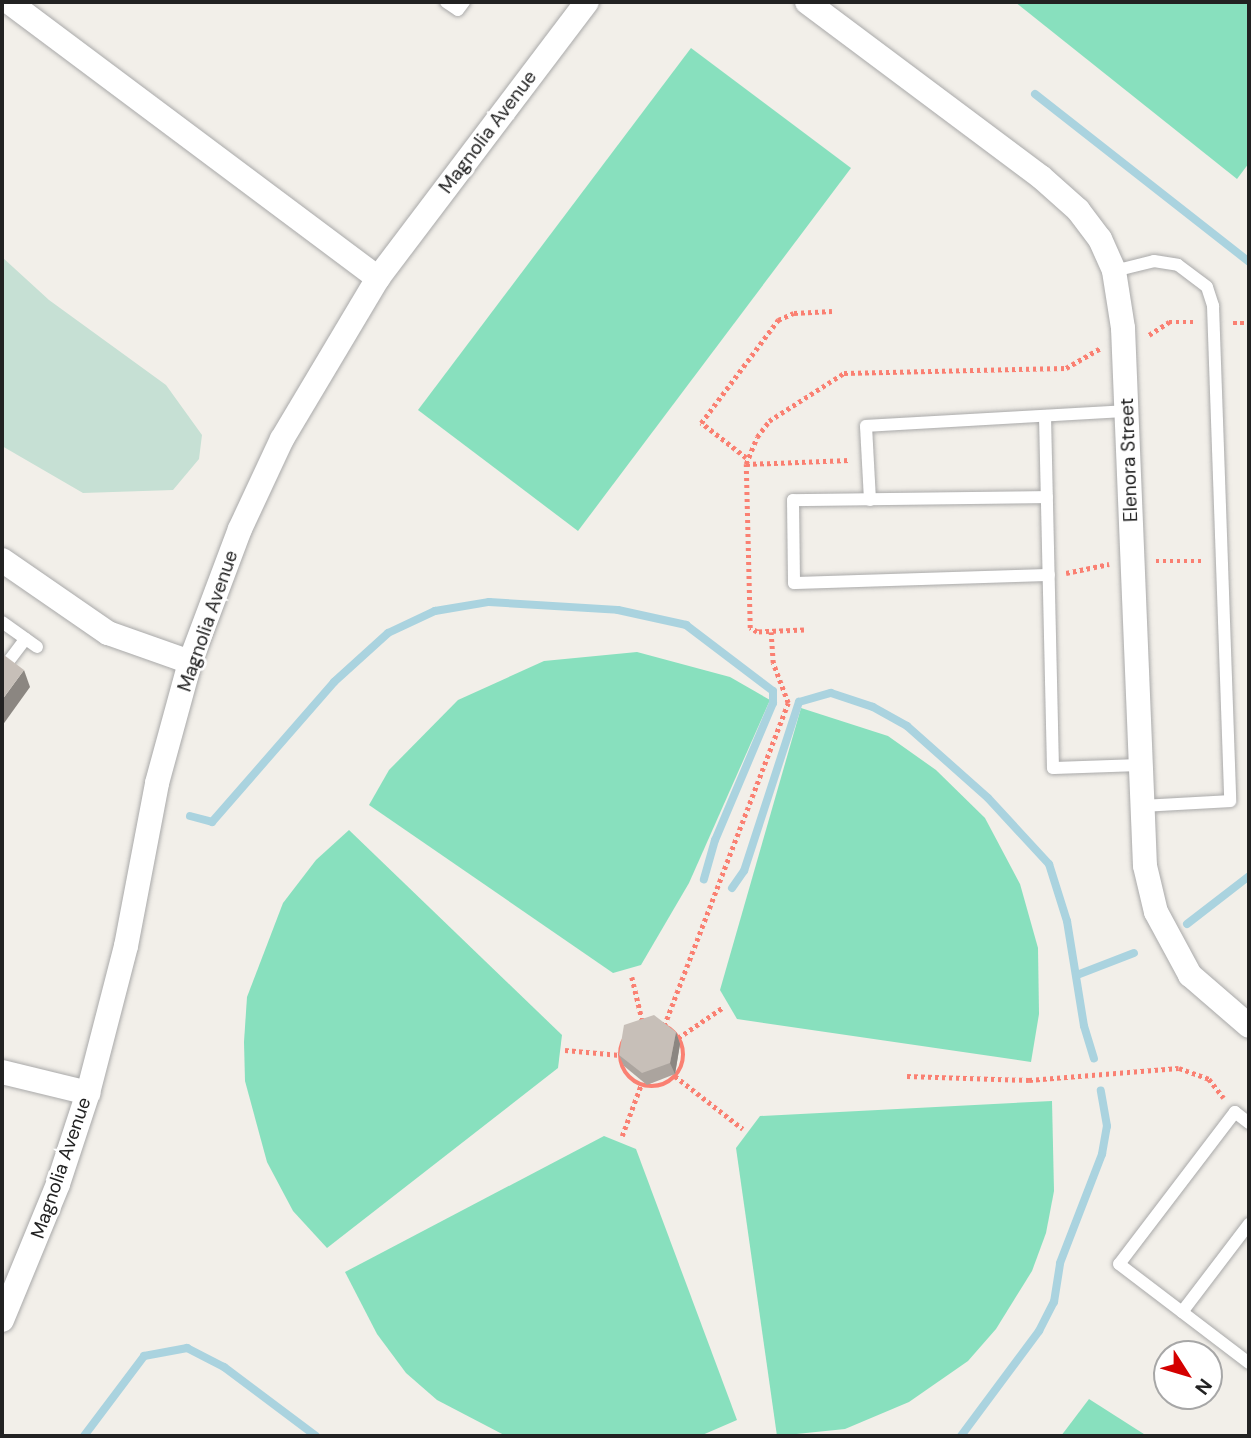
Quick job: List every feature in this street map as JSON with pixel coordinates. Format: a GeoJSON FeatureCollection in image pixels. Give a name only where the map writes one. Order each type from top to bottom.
{"type":"FeatureCollection","features":[{"type":"Feature","properties":{"kind":"street"},"geometry":{"type":"LineString","coordinates":[[9,2],[378,278]]}},
{"type":"Feature","properties":{"kind":"street","name":"Magnolia Avenue"},"geometry":{"type":"LineString","coordinates":[[2,1320],[58,1184],[88,1093],[126,946],[157,783],[190,662],[240,529],[282,439],[378,278],[587,2]]}},
{"type":"Feature","properties":{"kind":"street","name":"Elenora Street"},"geometry":{"type":"LineString","coordinates":[[807,2],[1041,177],[1078,210],[1100,239],[1114,271],[1123,328],[1145,866],[1156,912],[1169,941],[1190,975],[1249,1026]]}},
{"type":"Feature","properties":{"kind":"street"},"geometry":{"type":"LineString","coordinates":[[2,560],[108,633],[190,662]]}},
{"type":"Feature","properties":{"kind":"street"},"geometry":{"type":"LineString","coordinates":[[2,1072],[88,1093]]}},
{"type":"Feature","properties":{"kind":"lane"},"geometry":{"type":"LineString","coordinates":[[446,2],[458,10],[464,2]]}},
{"type":"Feature","properties":{"kind":"lane"},"geometry":{"type":"LineString","coordinates":[[1114,271],[1154,261],[1178,265],[1208,287],[1213,306],[1230,801],[1143,806]]}},
{"type":"Feature","properties":{"kind":"lane"},"geometry":{"type":"LineString","coordinates":[[870,499],[866,426],[1127,411]]}},
{"type":"Feature","properties":{"kind":"lane"},"geometry":{"type":"LineString","coordinates":[[1045,416],[1053,768],[1141,765]]}},
{"type":"Feature","properties":{"kind":"lane"},"geometry":{"type":"LineString","coordinates":[[1047,496],[793,500],[794,583],[1049,575]]}},
{"type":"Feature","properties":{"kind":"lane"},"geometry":{"type":"LineString","coordinates":[[2,622],[37,647]]}},
{"type":"Feature","properties":{"kind":"lane"},"geometry":{"type":"LineString","coordinates":[[2,670],[25,639]]}},
{"type":"Feature","properties":{"kind":"lane"},"geometry":{"type":"LineString","coordinates":[[1249,1123],[1235,1112],[1119,1264],[1249,1363]]}},
{"type":"Feature","properties":{"kind":"lane"},"geometry":{"type":"LineString","coordinates":[[1182,1312],[1249,1224]]}},
{"type":"Feature","properties":{"kind":"path"},"geometry":{"type":"LineString","coordinates":[[832,311],[794,313],[778,320],[701,423],[746,461],[868,460]]}},
{"type":"Feature","properties":{"kind":"path"},"geometry":{"type":"LineString","coordinates":[[664,1026],[788,703],[773,663],[771,632]]}},
{"type":"Feature","properties":{"kind":"path"},"geometry":{"type":"LineString","coordinates":[[632,977],[643,1025]]}},
{"type":"Feature","properties":{"kind":"path"},"geometry":{"type":"LineString","coordinates":[[678,1038],[722,1008]]}},
{"type":"Feature","properties":{"kind":"path"},"geometry":{"type":"LineString","coordinates":[[643,1025],[664,1026],[678,1038],[683,1057],[675,1076],[661,1085],[642,1085],[626,1073],[620,1055],[627,1035],[643,1025]]}},
{"type":"Feature","properties":{"kind":"path"},"geometry":{"type":"LineString","coordinates":[[565,1050],[620,1055]]}},
{"type":"Feature","properties":{"kind":"path"},"geometry":{"type":"LineString","coordinates":[[907,1076],[1029,1080],[1179,1068],[1209,1079],[1235,1112]]}},
{"type":"Feature","properties":{"kind":"path"},"geometry":{"type":"LineString","coordinates":[[675,1076],[743,1129]]}},
{"type":"Feature","properties":{"kind":"path"},"geometry":{"type":"LineString","coordinates":[[622,1136],[642,1085]]}},
{"type":"Feature","properties":{"kind":"green space"},"geometry":{"type":"Polygon","coordinates":[[[1015,2],[1249,2],[1249,163],[1237,179],[1015,2]]]}},
{"type":"Feature","properties":{"kind":"green space"},"geometry":{"type":"Polygon","coordinates":[[[691,48],[851,168],[578,531],[418,410],[691,48]]]}},
{"type":"Feature","properties":{"kind":"green space"},"geometry":{"type":"Polygon","coordinates":[[[2,257],[49,300],[166,385],[202,435],[199,459],[173,490],[83,493],[2,446],[2,257]]]}},
{"type":"Feature","properties":{"kind":"green space"},"geometry":{"type":"Polygon","coordinates":[[[637,652],[730,677],[770,700],[689,883],[641,965],[613,973],[369,805],[389,770],[458,700],[544,661],[637,652]]]}},
{"type":"Feature","properties":{"kind":"green space"},"geometry":{"type":"Polygon","coordinates":[[[801,708],[888,736],[936,770],[985,818],[1020,884],[1038,948],[1039,1014],[1031,1062],[737,1019],[720,990],[801,708]]]}},
{"type":"Feature","properties":{"kind":"green space"},"geometry":{"type":"Polygon","coordinates":[[[349,830],[562,1035],[558,1068],[327,1248],[293,1211],[267,1162],[245,1081],[244,1042],[247,997],[283,903],[316,860],[349,830]]]}},
{"type":"Feature","properties":{"kind":"green space"},"geometry":{"type":"Polygon","coordinates":[[[1052,1101],[1054,1191],[1046,1233],[1032,1271],[996,1329],[968,1361],[909,1402],[845,1429],[777,1436],[736,1148],[760,1116],[1052,1101]]]}},
{"type":"Feature","properties":{"kind":"green space"},"geometry":{"type":"Polygon","coordinates":[[[604,1136],[636,1149],[737,1420],[700,1436],[506,1436],[437,1400],[406,1373],[377,1334],[345,1272],[604,1136]]]}},
{"type":"Feature","properties":{"kind":"green space"},"geometry":{"type":"Polygon","coordinates":[[[1089,1399],[1147,1436],[1061,1436],[1089,1399]]]}},
{"type":"Feature","properties":{"kind":"building"},"geometry":{"type":"Polygon","coordinates":[[[4,655],[24,670],[2,700],[2,658],[4,655]]]}},
{"type":"Feature","properties":{"kind":"building"},"geometry":{"type":"Polygon","coordinates":[[[654,1015],[676,1032],[670,1063],[642,1073],[619,1055],[624,1025],[654,1015]]]}},
{"type":"Feature","properties":{"kind":"waterway"},"geometry":{"type":"LineString","coordinates":[[1035,94],[1249,262]]}},
{"type":"Feature","properties":{"kind":"waterway"},"geometry":{"type":"LineString","coordinates":[[190,816],[212,822],[334,682],[388,633],[435,611],[489,602],[618,610],[686,625],[773,691],[773,703],[715,840],[704,879]]}},
{"type":"Feature","properties":{"kind":"waterway"},"geometry":{"type":"LineString","coordinates":[[732,888],[744,871],[799,702],[831,693],[873,707],[907,726],[988,798],[1049,864],[1067,921],[1084,1026],[1094,1059]]}},
{"type":"Feature","properties":{"kind":"waterway"},"geometry":{"type":"LineString","coordinates":[[1187,924],[1249,876]]}},
{"type":"Feature","properties":{"kind":"waterway"},"geometry":{"type":"LineString","coordinates":[[1077,975],[1134,953]]}},
{"type":"Feature","properties":{"kind":"waterway"},"geometry":{"type":"LineString","coordinates":[[961,1436],[1039,1331],[1054,1302],[1060,1263],[1102,1154],[1107,1126],[1101,1091]]}},
{"type":"Feature","properties":{"kind":"waterway"},"geometry":{"type":"LineString","coordinates":[[84,1436],[144,1356],[187,1348],[224,1367],[316,1436]]}}]}
